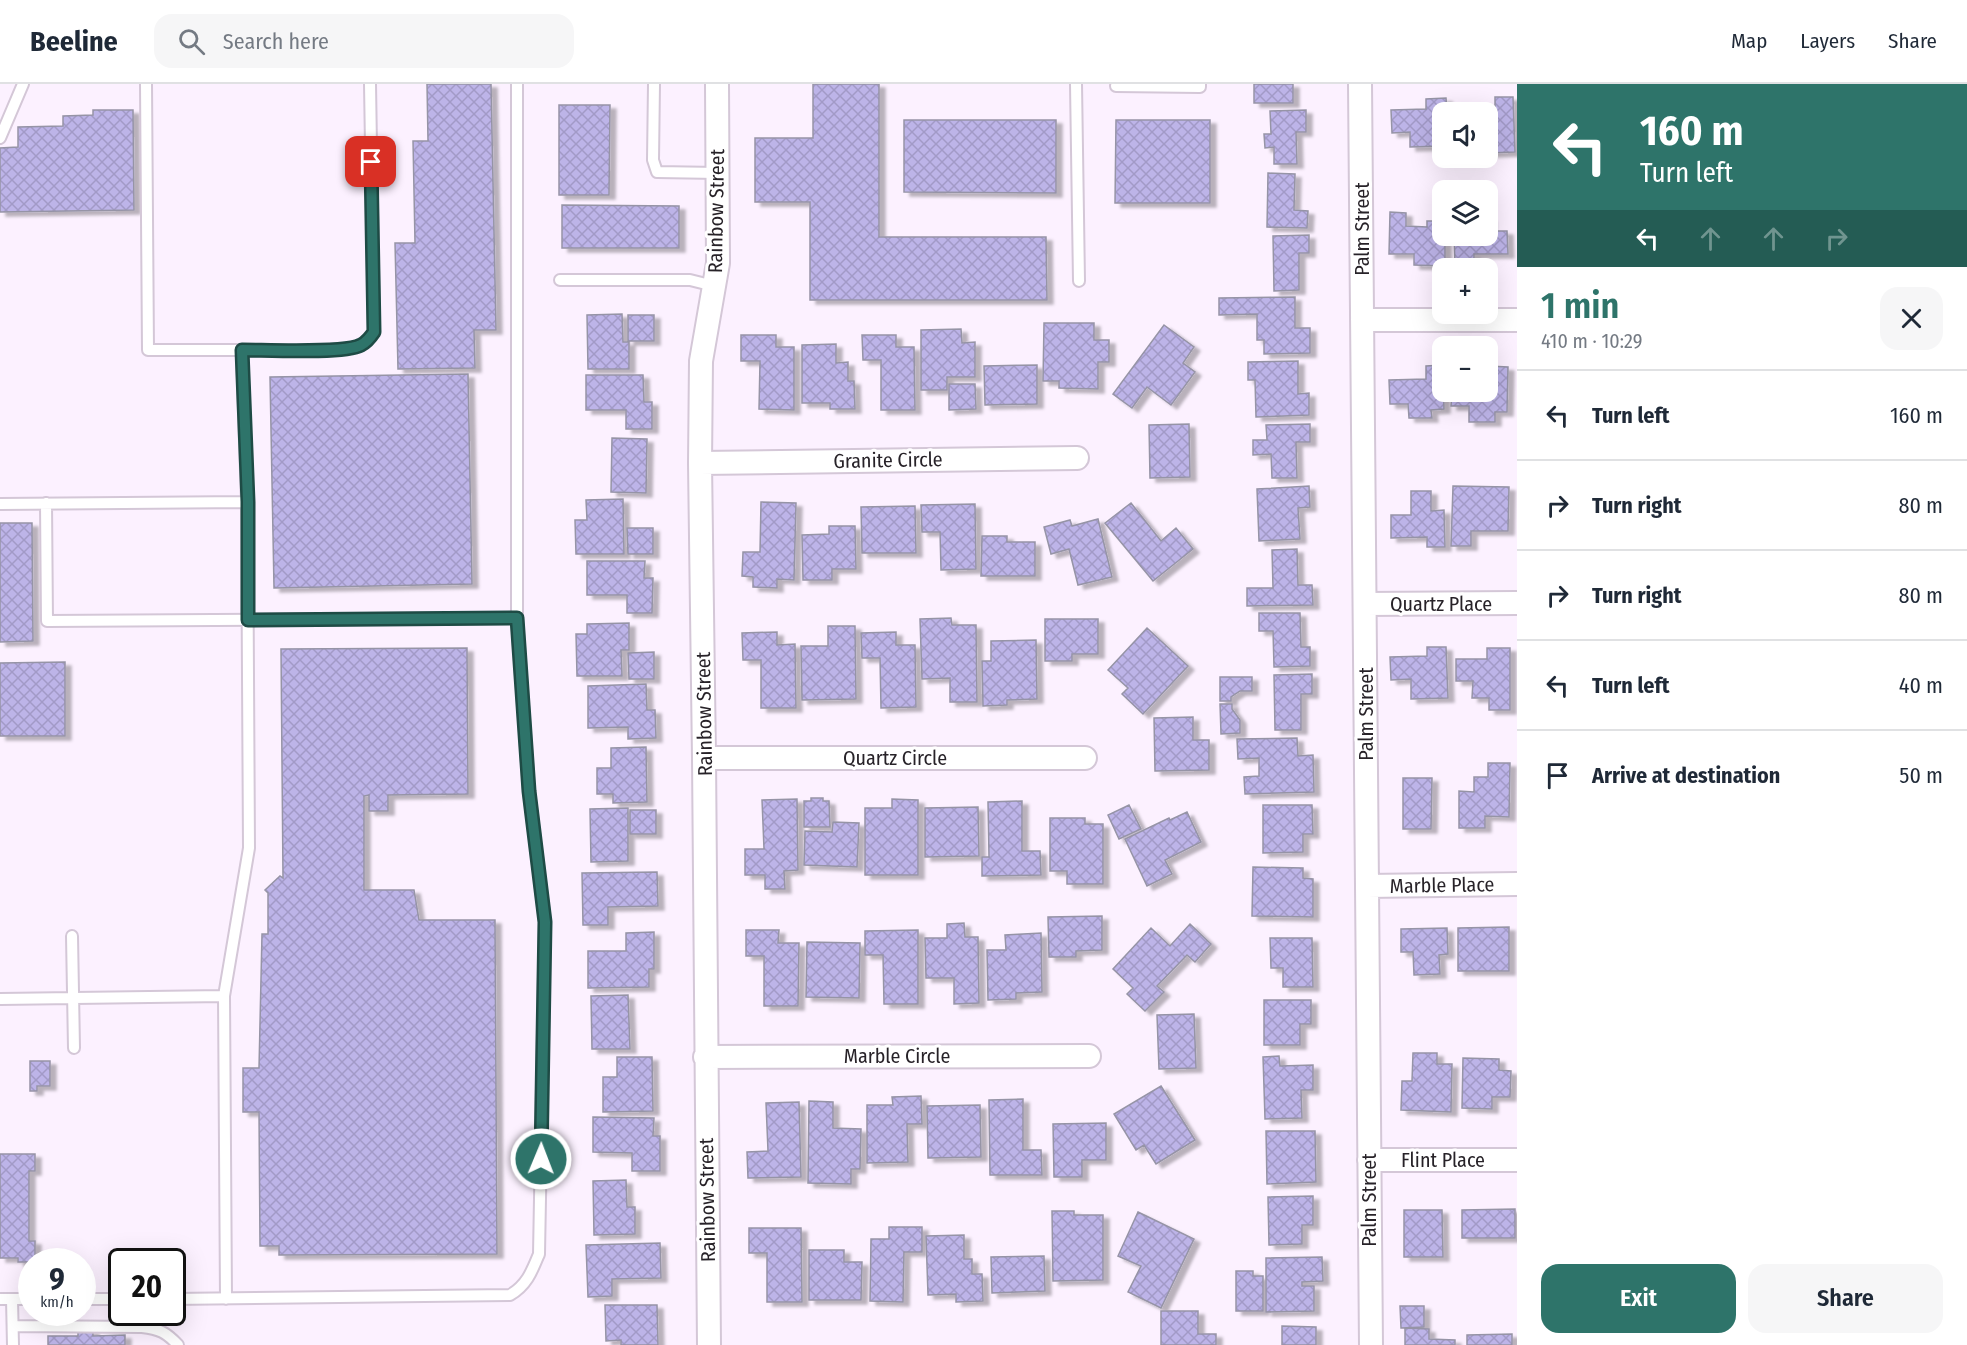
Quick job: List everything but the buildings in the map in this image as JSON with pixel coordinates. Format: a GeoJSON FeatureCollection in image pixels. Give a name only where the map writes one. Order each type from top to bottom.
{"type":"FeatureCollection","features":[{"type":"Feature","properties":{"kind":"street","name":"Rainbow Street"},"geometry":{"type":"LineString","coordinates":[[709,1345],[700,463],[701,361],[718,263],[717,84]]}},
{"type":"Feature","properties":{"kind":"street","name":"Palm Street"},"geometry":{"type":"LineString","coordinates":[[1360,84],[1371,1345]]}},
{"type":"Feature","properties":{"kind":"street"},"geometry":{"type":"LineString","coordinates":[[1362,320],[1517,320]]}},
{"type":"Feature","properties":{"kind":"street","name":"Granite Circle"},"geometry":{"type":"LineString","coordinates":[[700,463],[1077,458]]}},
{"type":"Feature","properties":{"kind":"street","name":"Quartz Place"},"geometry":{"type":"LineString","coordinates":[[1365,604],[1517,603]]}},
{"type":"Feature","properties":{"kind":"street","name":"Quartz Circle"},"geometry":{"type":"LineString","coordinates":[[704,758],[1085,758]]}},
{"type":"Feature","properties":{"kind":"street","name":"Marble Place"},"geometry":{"type":"LineString","coordinates":[[1367,886],[1517,884]]}},
{"type":"Feature","properties":{"kind":"street","name":"Marble Circle"},"geometry":{"type":"LineString","coordinates":[[705,1057],[1089,1056]]}},
{"type":"Feature","properties":{"kind":"street","name":"Flint Place"},"geometry":{"type":"LineString","coordinates":[[1369,1160],[1517,1160]]}},
{"type":"Feature","properties":{"kind":"lane"},"geometry":{"type":"LineString","coordinates":[[0,138],[23,84]]}},
{"type":"Feature","properties":{"kind":"lane"},"geometry":{"type":"LineString","coordinates":[[146,84],[148,350],[340,350],[359,347],[368,341],[374,332],[370,84]]}},
{"type":"Feature","properties":{"kind":"lane"},"geometry":{"type":"LineString","coordinates":[[186,1299],[510,1295],[520,1289],[529,1278],[539,1254],[545,922],[529,791],[517,618],[517,84]]}},
{"type":"Feature","properties":{"kind":"lane"},"geometry":{"type":"LineString","coordinates":[[654,84],[652,160],[657,172],[718,173]]}},
{"type":"Feature","properties":{"kind":"lane"},"geometry":{"type":"LineString","coordinates":[[1076,84],[1079,281]]}},
{"type":"Feature","properties":{"kind":"lane"},"geometry":{"type":"LineString","coordinates":[[1116,86],[1200,87],[1200,84]]}},
{"type":"Feature","properties":{"kind":"lane"},"geometry":{"type":"LineString","coordinates":[[560,280],[690,280],[714,286]]}},
{"type":"Feature","properties":{"kind":"lane"},"geometry":{"type":"LineString","coordinates":[[226,1299],[224,996],[249,848],[248,502],[242,350]]}},
{"type":"Feature","properties":{"kind":"lane"},"geometry":{"type":"LineString","coordinates":[[0,504],[248,502]]}},
{"type":"Feature","properties":{"kind":"lane"},"geometry":{"type":"LineString","coordinates":[[46,503],[46,621],[517,618]]}},
{"type":"Feature","properties":{"kind":"lane"},"geometry":{"type":"LineString","coordinates":[[72,936],[74,1048]]}},
{"type":"Feature","properties":{"kind":"lane"},"geometry":{"type":"LineString","coordinates":[[0,999],[224,996]]}},
{"type":"Feature","properties":{"kind":"lane"},"geometry":{"type":"LineString","coordinates":[[0,1299],[18,1299]]}},
{"type":"Feature","properties":{"kind":"lane"},"geometry":{"type":"LineString","coordinates":[[12,1299],[14,1345]]}},
{"type":"Feature","properties":{"kind":"lane"},"geometry":{"type":"LineString","coordinates":[[13,1326],[158,1329],[170,1336],[178,1345]]}},
{"type":"Feature","properties":{"kind":"route"},"geometry":{"type":"LineString","coordinates":[[371,162],[374,332],[368,341],[359,347],[340,350],[242,350],[248,502],[248,620],[517,618],[529,791],[545,922],[541,1159]]}}]}
